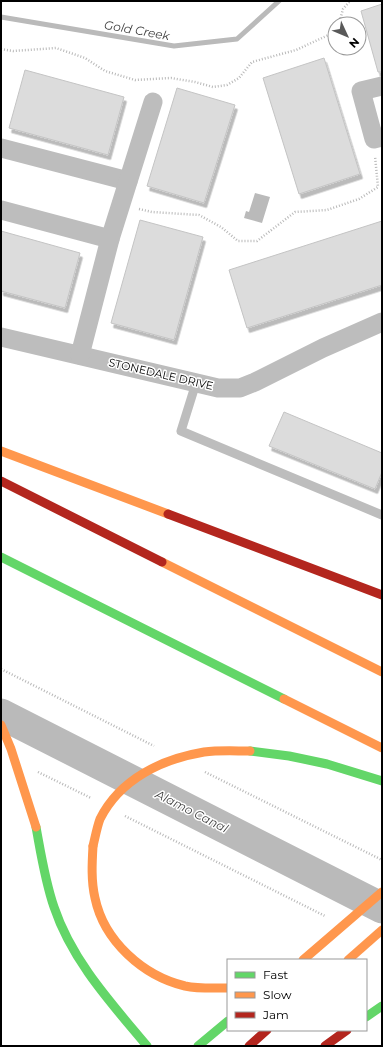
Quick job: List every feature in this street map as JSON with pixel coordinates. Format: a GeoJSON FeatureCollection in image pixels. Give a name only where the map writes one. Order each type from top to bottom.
{"type":"FeatureCollection","features":[{"type":"Feature","properties":{"kind":"main road"},"geometry":{"type":"LineString","coordinates":[[1,451],[382,595]]}},
{"type":"Feature","properties":{"kind":"main road"},"geometry":{"type":"LineString","coordinates":[[1,480],[382,672]]}},
{"type":"Feature","properties":{"kind":"main road"},"geometry":{"type":"LineString","coordinates":[[1,557],[382,748]]}},
{"type":"Feature","properties":{"kind":"main road"},"geometry":{"type":"LineString","coordinates":[[1,725],[11,749],[36,827],[46,879],[57,918],[69,942],[88,972],[147,1046]]}},
{"type":"Feature","properties":{"kind":"main road"},"geometry":{"type":"LineString","coordinates":[[227,988],[200,988],[174,983],[150,973],[128,956],[110,934],[97,906],[92,876],[93,846],[100,820],[115,797],[138,776],[167,761],[205,752],[250,751],[289,756],[327,764],[382,781]]}},
{"type":"Feature","properties":{"kind":"main road"},"geometry":{"type":"LineString","coordinates":[[304,959],[382,892]]}},
{"type":"Feature","properties":{"kind":"main road"},"geometry":{"type":"LineString","coordinates":[[349,959],[382,930]]}},
{"type":"Feature","properties":{"kind":"main road"},"geometry":{"type":"LineString","coordinates":[[367,1016],[382,1006]]}},
{"type":"Feature","properties":{"kind":"main road"},"geometry":{"type":"LineString","coordinates":[[198,1046],[227,1022]]}},
{"type":"Feature","properties":{"kind":"main road"},"geometry":{"type":"LineString","coordinates":[[249,1046],[267,1031]]}},
{"type":"Feature","properties":{"kind":"main road"},"geometry":{"type":"LineString","coordinates":[[325,1046],[346,1031]]}},
{"type":"Feature","properties":{"kind":"street"},"geometry":{"type":"LineString","coordinates":[[378,138],[361,91],[382,86]]}},
{"type":"Feature","properties":{"kind":"street"},"geometry":{"type":"LineString","coordinates":[[80,355],[110,239],[153,102]]}},
{"type":"Feature","properties":{"kind":"street"},"geometry":{"type":"LineString","coordinates":[[1,148],[128,181]]}},
{"type":"Feature","properties":{"kind":"street"},"geometry":{"type":"LineString","coordinates":[[1,210],[110,239]]}},
{"type":"Feature","properties":{"kind":"street","name":"STONEDALE DRIVE"},"geometry":{"type":"LineString","coordinates":[[1,337],[218,388],[240,388],[323,348],[382,322]]}},
{"type":"Feature","properties":{"kind":"lane"},"geometry":{"type":"LineString","coordinates":[[196,383],[181,431],[382,515]]}},
{"type":"Feature","properties":{"kind":"path"},"geometry":{"type":"LineString","coordinates":[[342,16],[344,9],[350,1]]}},
{"type":"Feature","properties":{"kind":"path"},"geometry":{"type":"LineString","coordinates":[[1,49],[13,51],[56,48],[85,58],[105,71],[134,80],[171,78],[213,87],[227,85],[238,78],[252,62],[296,50],[327,36]]}},
{"type":"Feature","properties":{"kind":"path"},"geometry":{"type":"LineString","coordinates":[[121,204],[152,212],[199,215],[221,227],[238,242],[257,241],[295,212],[327,210],[360,199],[378,187],[378,138]]}},
{"type":"Feature","properties":{"kind":"path"},"geometry":{"type":"LineString","coordinates":[[34,769],[95,800]]}},
{"type":"Feature","properties":{"kind":"path"},"geometry":{"type":"LineString","coordinates":[[122,814],[325,917]]}},
{"type":"Feature","properties":{"kind":"shaded area"},"geometry":{"type":"Polygon","coordinates":[[[255,193],[270,197],[262,223],[244,218],[246,211],[249,212],[255,193]]]}},
{"type":"Feature","properties":{"kind":"building"},"geometry":{"type":"Polygon","coordinates":[[[382,4],[382,72],[378,72],[367,33],[367,16],[362,16],[361,11],[382,4]]]}},
{"type":"Feature","properties":{"kind":"building"},"geometry":{"type":"Polygon","coordinates":[[[324,58],[360,174],[299,194],[263,78],[324,58]]]}},
{"type":"Feature","properties":{"kind":"building"},"geometry":{"type":"Polygon","coordinates":[[[25,70],[124,97],[108,155],[9,128],[25,70]]]}},
{"type":"Feature","properties":{"kind":"building"},"geometry":{"type":"Polygon","coordinates":[[[177,88],[235,105],[204,203],[147,186],[177,88]]]}},
{"type":"Feature","properties":{"kind":"building"},"geometry":{"type":"Polygon","coordinates":[[[140,220],[203,237],[174,340],[111,323],[140,220]]]}},
{"type":"Feature","properties":{"kind":"building"},"geometry":{"type":"Polygon","coordinates":[[[382,221],[382,285],[247,328],[229,270],[382,221]]]}},
{"type":"Feature","properties":{"kind":"building"},"geometry":{"type":"Polygon","coordinates":[[[1,231],[80,253],[65,308],[1,291],[1,231]]]}},
{"type":"Feature","properties":{"kind":"building"},"geometry":{"type":"Polygon","coordinates":[[[284,412],[382,453],[382,472],[375,489],[269,446],[284,412]]]}},
{"type":"Feature","properties":{"kind":"waterway","name":"Gold Creek"},"geometry":{"type":"LineString","coordinates":[[1,17],[174,46],[237,39],[279,1]]}},
{"type":"Feature","properties":{"kind":"waterway","name":"Alamo Canal"},"geometry":{"type":"LineString","coordinates":[[1,714],[382,908]]}},
{"type":"Feature","properties":{"kind":"traffic: fast"},"geometry":{"type":"LineString","coordinates":[[1,557],[284,699]]}},
{"type":"Feature","properties":{"kind":"traffic: fast"},"geometry":{"type":"LineString","coordinates":[[250,751],[289,756],[327,764],[382,781]]}},
{"type":"Feature","properties":{"kind":"traffic: fast"},"geometry":{"type":"LineString","coordinates":[[36,827],[48,887],[54,907],[71,946],[94,981],[147,1046]]}},
{"type":"Feature","properties":{"kind":"traffic: fast"},"geometry":{"type":"LineString","coordinates":[[367,1016],[382,1006]]}},
{"type":"Feature","properties":{"kind":"traffic: fast"},"geometry":{"type":"LineString","coordinates":[[198,1046],[227,1022]]}},
{"type":"Feature","properties":{"kind":"traffic: slow"},"geometry":{"type":"LineString","coordinates":[[1,451],[168,514]]}},
{"type":"Feature","properties":{"kind":"traffic: slow"},"geometry":{"type":"LineString","coordinates":[[162,562],[382,672]]}},
{"type":"Feature","properties":{"kind":"traffic: slow"},"geometry":{"type":"LineString","coordinates":[[284,699],[382,748]]}},
{"type":"Feature","properties":{"kind":"traffic: slow"},"geometry":{"type":"LineString","coordinates":[[1,725],[11,749],[36,827]]}},
{"type":"Feature","properties":{"kind":"traffic: slow"},"geometry":{"type":"LineString","coordinates":[[93,846],[100,819],[108,805],[131,782],[144,773],[188,755],[210,751],[250,751]]}},
{"type":"Feature","properties":{"kind":"traffic: slow"},"geometry":{"type":"LineString","coordinates":[[93,846],[92,865],[95,898],[100,914],[116,942],[140,965],[169,981],[190,987],[227,988]]}},
{"type":"Feature","properties":{"kind":"traffic: slow"},"geometry":{"type":"LineString","coordinates":[[304,959],[382,892]]}},
{"type":"Feature","properties":{"kind":"traffic: slow"},"geometry":{"type":"LineString","coordinates":[[349,959],[382,930]]}},
{"type":"Feature","properties":{"kind":"traffic: jam"},"geometry":{"type":"LineString","coordinates":[[1,481],[162,562]]}},
{"type":"Feature","properties":{"kind":"traffic: jam"},"geometry":{"type":"LineString","coordinates":[[168,514],[382,595]]}},
{"type":"Feature","properties":{"kind":"traffic: jam"},"geometry":{"type":"LineString","coordinates":[[249,1046],[266,1031]]}},
{"type":"Feature","properties":{"kind":"traffic: jam"},"geometry":{"type":"LineString","coordinates":[[325,1046],[346,1031]]}}]}
